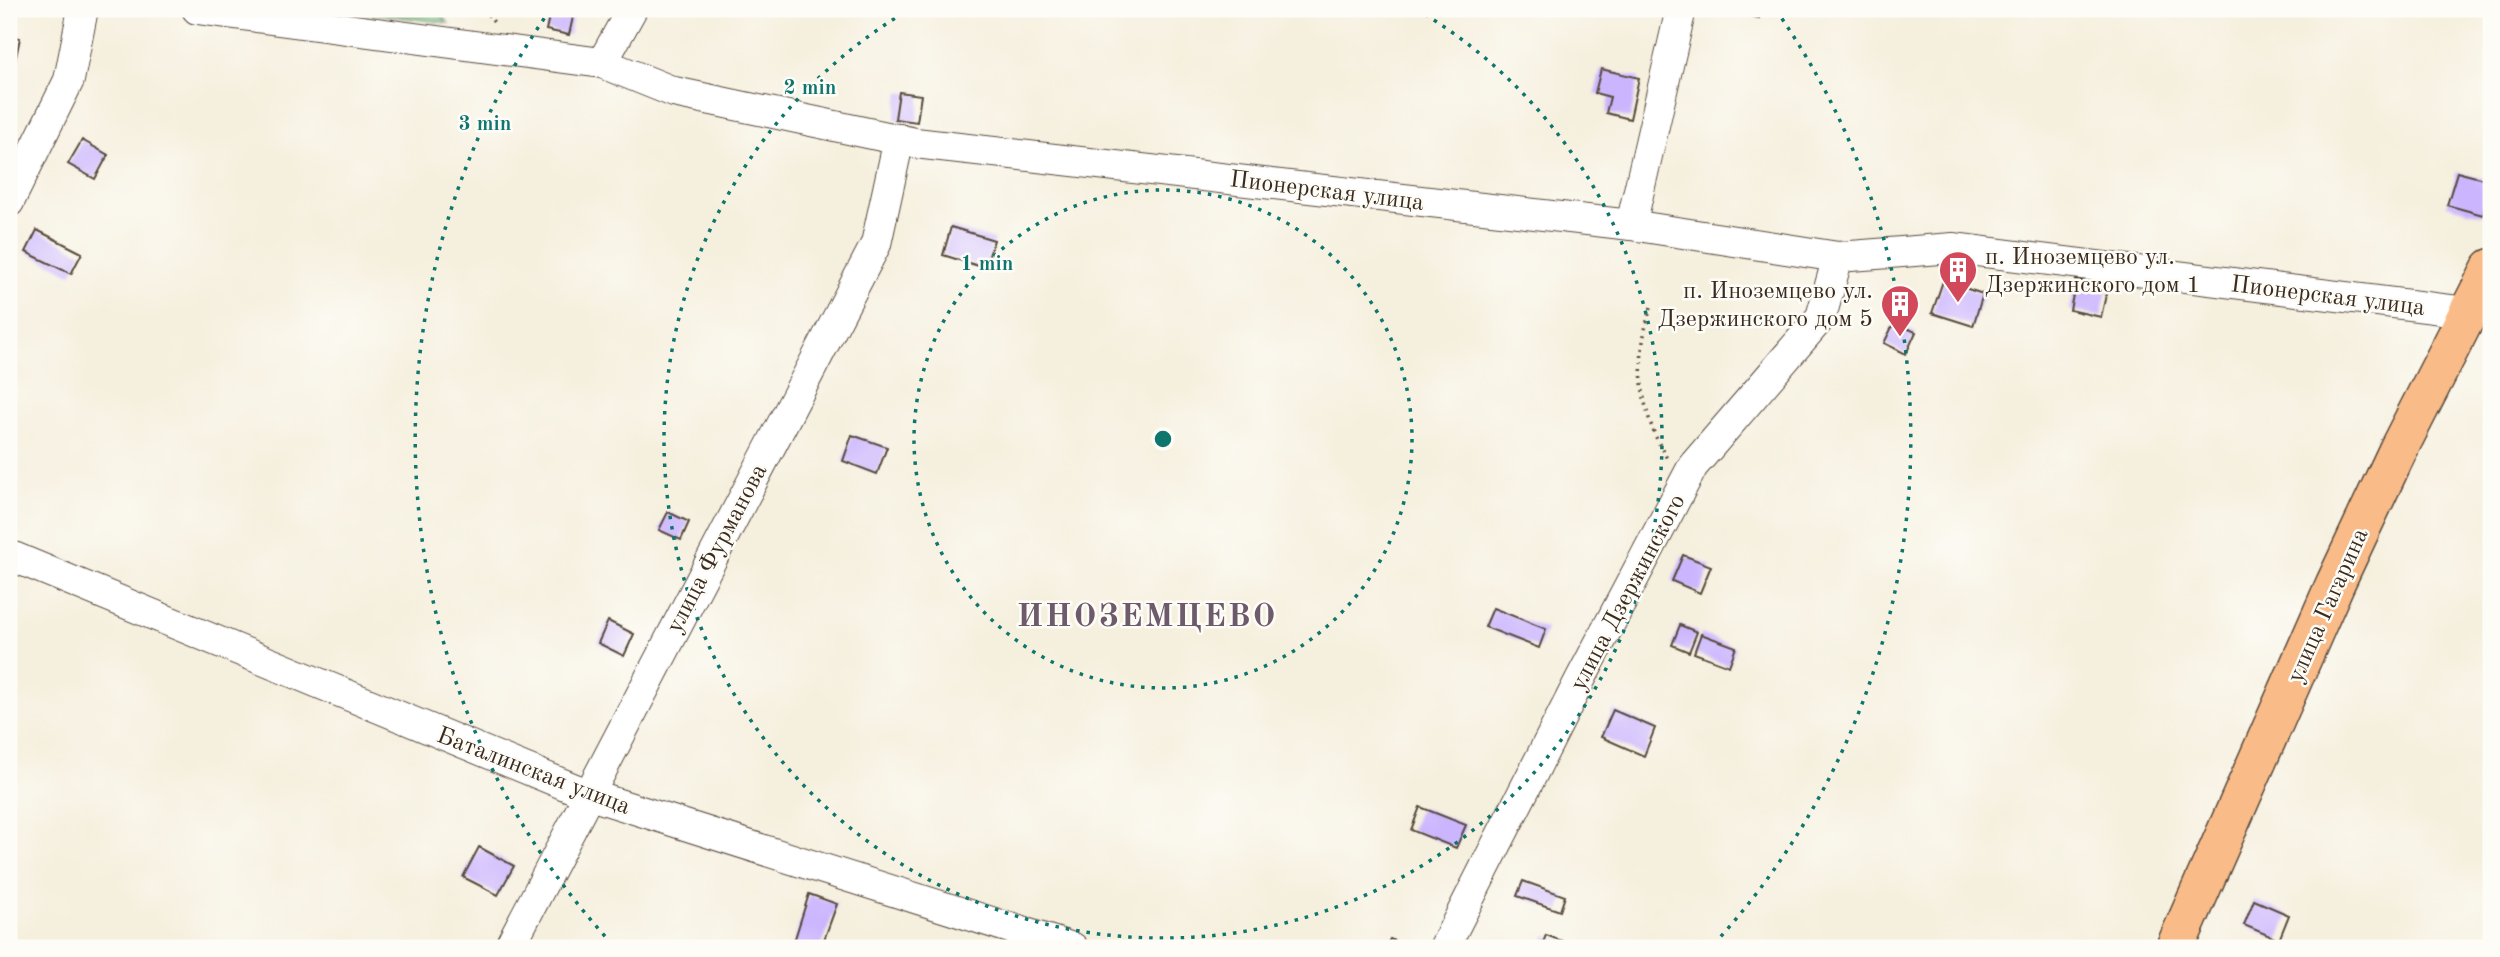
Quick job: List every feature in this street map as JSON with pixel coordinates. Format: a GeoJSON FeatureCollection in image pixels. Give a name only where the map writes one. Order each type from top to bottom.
{"type":"FeatureCollection","features":[{"type":"Feature","properties":{"kind":"main road","name":"улица Гагарина"},"geometry":{"type":"LineString","coordinates":[[2175,948],[2335,584],[2481,291]]}},
{"type":"Feature","properties":{"kind":"street"},"geometry":{"type":"LineString","coordinates":[[9,202],[69,80],[83,9]]}},
{"type":"Feature","properties":{"kind":"street","name":"Пионерская улица"},"geometry":{"type":"LineString","coordinates":[[197,9],[602,63],[674,92],[899,139],[1631,225],[1838,257],[1953,248],[2481,291]]}},
{"type":"Feature","properties":{"kind":"street"},"geometry":{"type":"LineString","coordinates":[[602,63],[632,9]]}},
{"type":"Feature","properties":{"kind":"street"},"geometry":{"type":"LineString","coordinates":[[1631,225],[1681,9]]}},
{"type":"Feature","properties":{"kind":"street","name":"улица Фурманова"},"geometry":{"type":"LineString","coordinates":[[509,948],[876,244],[899,139]]}},
{"type":"Feature","properties":{"kind":"street","name":"улица Дзержинского"},"geometry":{"type":"LineString","coordinates":[[1444,948],[1580,680],[1693,466],[1821,317],[1838,257]]}},
{"type":"Feature","properties":{"kind":"street","name":"Баталинская улица"},"geometry":{"type":"LineString","coordinates":[[9,555],[587,794],[1073,948]]}},
{"type":"Feature","properties":{"kind":"path"},"geometry":{"type":"LineString","coordinates":[[1651,307],[1639,363],[1645,402],[1652,433],[1683,485]]}},
{"type":"Feature","properties":{"kind":"green space"},"geometry":{"type":"Polygon","coordinates":[[[336,9],[436,9],[448,23],[336,9]]]}},
{"type":"Feature","properties":{"kind":"building"},"geometry":{"type":"Polygon","coordinates":[[[1722,9],[1761,9],[1759,18],[1722,9]]]}},
{"type":"Feature","properties":{"kind":"building"},"geometry":{"type":"Polygon","coordinates":[[[550,12],[573,17],[569,35],[546,30],[550,12]]]}},
{"type":"Feature","properties":{"kind":"building"},"geometry":{"type":"Polygon","coordinates":[[[9,36],[20,38],[12,76],[9,76],[9,36]]]}},
{"type":"Feature","properties":{"kind":"building"},"geometry":{"type":"Polygon","coordinates":[[[1601,69],[1639,78],[1630,119],[1606,113],[1610,97],[1595,93],[1601,69]]]}},
{"type":"Feature","properties":{"kind":"building"},"geometry":{"type":"Polygon","coordinates":[[[899,92],[921,95],[917,122],[895,119],[899,92]]]}},
{"type":"Feature","properties":{"kind":"building"},"geometry":{"type":"Polygon","coordinates":[[[82,140],[108,155],[95,179],[68,164],[82,140]]]}},
{"type":"Feature","properties":{"kind":"building"},"geometry":{"type":"Polygon","coordinates":[[[2457,172],[2491,181],[2483,215],[2447,205],[2457,172]]]}},
{"type":"Feature","properties":{"kind":"building"},"geometry":{"type":"Polygon","coordinates":[[[951,227],[994,240],[985,268],[943,255],[951,227]]]}},
{"type":"Feature","properties":{"kind":"building"},"geometry":{"type":"Polygon","coordinates":[[[37,230],[82,253],[71,274],[26,252],[37,230]]]}},
{"type":"Feature","properties":{"kind":"building"},"geometry":{"type":"Polygon","coordinates":[[[2076,280],[2108,286],[2101,317],[2070,310],[2076,280]]]}},
{"type":"Feature","properties":{"kind":"building","name":"п. Иноземцево ул. Дзержинского дом 1"},"geometry":{"type":"Polygon","coordinates":[[[1943,281],[1983,294],[1973,326],[1932,313],[1943,281]]]}},
{"type":"Feature","properties":{"kind":"building","name":"п. Иноземцево ул. Дзержинского дом 5"},"geometry":{"type":"Polygon","coordinates":[[[1894,323],[1916,332],[1906,354],[1884,343],[1894,323]]]}},
{"type":"Feature","properties":{"kind":"building"},"geometry":{"type":"Polygon","coordinates":[[[852,435],[887,447],[877,474],[843,461],[852,435]]]}},
{"type":"Feature","properties":{"kind":"building"},"geometry":{"type":"Polygon","coordinates":[[[668,512],[689,522],[681,540],[659,530],[668,512]]]}},
{"type":"Feature","properties":{"kind":"building"},"geometry":{"type":"Polygon","coordinates":[[[1683,555],[1711,566],[1700,593],[1672,581],[1683,555]]]}},
{"type":"Feature","properties":{"kind":"building"},"geometry":{"type":"Polygon","coordinates":[[[1493,608],[1546,629],[1539,648],[1485,627],[1493,608]]]}},
{"type":"Feature","properties":{"kind":"building"},"geometry":{"type":"Polygon","coordinates":[[[608,621],[634,634],[624,656],[598,643],[608,621]]]}},
{"type":"Feature","properties":{"kind":"building"},"geometry":{"type":"Polygon","coordinates":[[[1680,625],[1697,632],[1689,652],[1672,645],[1680,625]]]}},
{"type":"Feature","properties":{"kind":"building"},"geometry":{"type":"Polygon","coordinates":[[[1701,634],[1736,647],[1729,666],[1694,653],[1701,634]]]}},
{"type":"Feature","properties":{"kind":"building"},"geometry":{"type":"Polygon","coordinates":[[[1613,710],[1655,728],[1644,756],[1601,737],[1613,710]]]}},
{"type":"Feature","properties":{"kind":"building"},"geometry":{"type":"Polygon","coordinates":[[[1420,807],[1466,825],[1456,848],[1411,830],[1420,807]]]}},
{"type":"Feature","properties":{"kind":"building"},"geometry":{"type":"Polygon","coordinates":[[[479,847],[514,866],[498,895],[463,877],[479,847]]]}},
{"type":"Feature","properties":{"kind":"building"},"geometry":{"type":"Polygon","coordinates":[[[1523,881],[1565,896],[1560,911],[1517,896],[1523,881]]]}},
{"type":"Feature","properties":{"kind":"building"},"geometry":{"type":"Polygon","coordinates":[[[809,894],[837,904],[821,948],[792,948],[809,894]]]}},
{"type":"Feature","properties":{"kind":"building"},"geometry":{"type":"Polygon","coordinates":[[[2254,900],[2289,915],[2279,940],[2244,925],[2254,900]]]}},
{"type":"Feature","properties":{"kind":"building"},"geometry":{"type":"Polygon","coordinates":[[[1546,935],[1580,948],[1541,948],[1546,935]]]}},
{"type":"Feature","properties":{"kind":"building"},"geometry":{"type":"Polygon","coordinates":[[[1390,939],[1404,946],[1403,948],[1385,948],[1390,939]]]}},
{"type":"Feature","properties":{"kind":"place","name":"п. Иноземцево ул. Дзержинского дом 1"},"geometry":{"type":"Point","coordinates":[1958,304]}},
{"type":"Feature","properties":{"kind":"place","name":"п. Иноземцево ул. Дзержинского дом 5"},"geometry":{"type":"Point","coordinates":[1900,338]}},
{"type":"Feature","properties":{"kind":"district","name":"ИНОЗЕМЦЕВО"},"geometry":{"type":"Point","coordinates":[1147,615]}}]}
